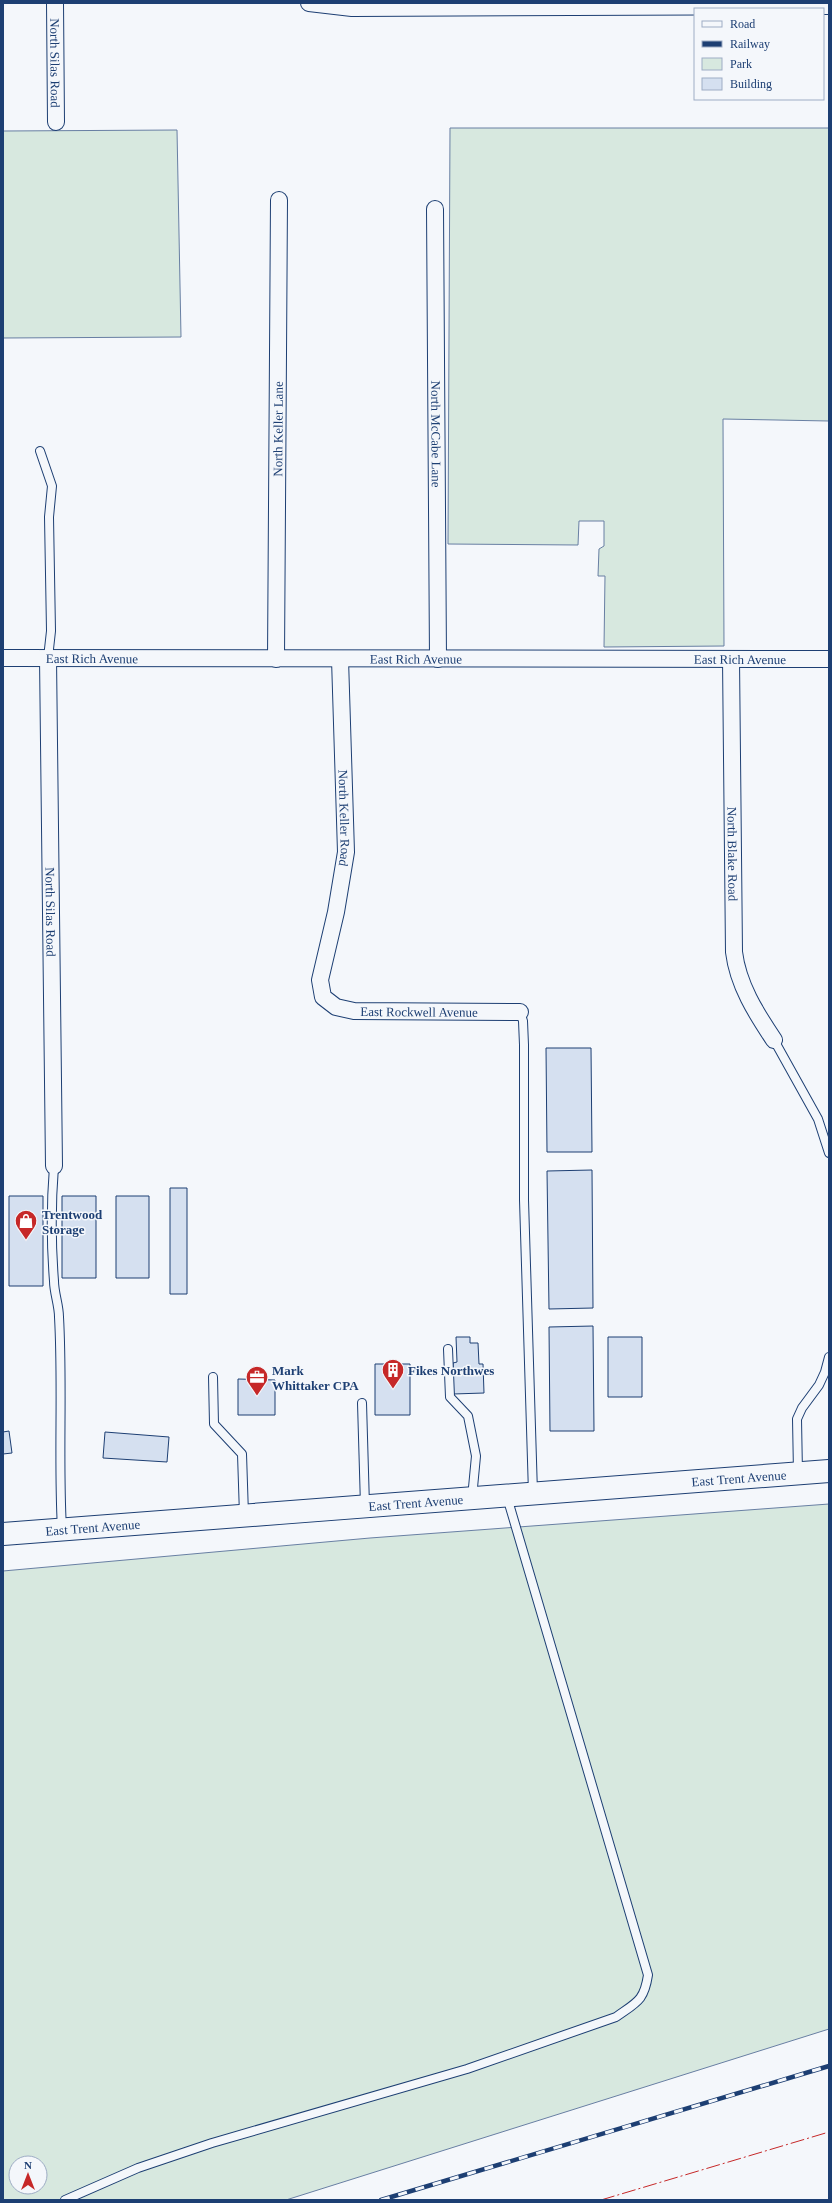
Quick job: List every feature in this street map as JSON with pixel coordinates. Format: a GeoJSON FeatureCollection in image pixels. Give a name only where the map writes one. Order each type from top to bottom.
{"type":"FeatureCollection","features":[{"type":"Feature","properties":{"kind":"main road","name":"East Trent Avenue"},"geometry":{"type":"LineString","coordinates":[[3,1534],[829,1471]]}},
{"type":"Feature","properties":{"kind":"street","name":"North Silas Road"},"geometry":{"type":"LineString","coordinates":[[55,3],[56,122]]}},
{"type":"Feature","properties":{"kind":"street"},"geometry":{"type":"LineString","coordinates":[[309,3],[352,8],[829,6]]}},
{"type":"Feature","properties":{"kind":"street","name":"North Keller Lane"},"geometry":{"type":"LineString","coordinates":[[276,659],[279,200]]}},
{"type":"Feature","properties":{"kind":"street","name":"North McCabe Lane"},"geometry":{"type":"LineString","coordinates":[[435,209],[438,659]]}},
{"type":"Feature","properties":{"kind":"street","name":"East Rich Avenue"},"geometry":{"type":"LineString","coordinates":[[3,658],[829,659]]}},
{"type":"Feature","properties":{"kind":"street","name":"North Silas Road"},"geometry":{"type":"LineString","coordinates":[[48,658],[54,1166]]}},
{"type":"Feature","properties":{"kind":"street","name":"North Keller Road"},"geometry":{"type":"LineString","coordinates":[[323,998],[320,980],[336,912],[346,852],[340,659]]}},
{"type":"Feature","properties":{"kind":"street","name":"North Blake Road"},"geometry":{"type":"LineString","coordinates":[[731,659],[734,952],[736,969],[744,989],[774,1040]]}},
{"type":"Feature","properties":{"kind":"street","name":"East Rockwell Avenue"},"geometry":{"type":"LineString","coordinates":[[323,998],[336,1007],[354,1011],[520,1012]]}},
{"type":"Feature","properties":{"kind":"lane"},"geometry":{"type":"LineString","coordinates":[[40,451],[52,486],[49,517],[50,631],[48,658]]}},
{"type":"Feature","properties":{"kind":"lane"},"geometry":{"type":"LineString","coordinates":[[520,1012],[523,1021],[524,1045],[524,1200],[534,1494]]}},
{"type":"Feature","properties":{"kind":"lane"},"geometry":{"type":"LineString","coordinates":[[774,1040],[818,1119],[829,1153]]}},
{"type":"Feature","properties":{"kind":"lane"},"geometry":{"type":"LineString","coordinates":[[54,1166],[52,1195],[53,1275],[59,1315],[61,1429],[59,1478],[62,1530]]}},
{"type":"Feature","properties":{"kind":"lane"},"geometry":{"type":"LineString","coordinates":[[448,1348],[450,1396],[468,1416],[476,1456],[472,1499]]}},
{"type":"Feature","properties":{"kind":"lane"},"geometry":{"type":"LineString","coordinates":[[798,1474],[796,1433],[798,1419],[802,1408],[819,1384],[825,1372],[829,1357]]}},
{"type":"Feature","properties":{"kind":"lane"},"geometry":{"type":"LineString","coordinates":[[213,1377],[214,1424],[242,1454],[244,1516]]}},
{"type":"Feature","properties":{"kind":"lane"},"geometry":{"type":"LineString","coordinates":[[362,1402],[365,1507]]}},
{"type":"Feature","properties":{"kind":"lane"},"geometry":{"type":"LineString","coordinates":[[65,2200],[138,2168],[197,2148],[467,2069],[616,2017],[637,2002],[645,1991],[648,1975],[506,1496]]}},
{"type":"Feature","properties":{"kind":"green space"},"geometry":{"type":"Polygon","coordinates":[[[450,128],[829,128],[829,421],[723,419],[724,646],[604,647],[605,576],[598,576],[599,549],[604,546],[604,521],[579,521],[578,545],[448,544],[450,128]]]}},
{"type":"Feature","properties":{"kind":"green space"},"geometry":{"type":"Polygon","coordinates":[[[177,130],[181,337],[3,338],[3,131],[177,130]]]}},
{"type":"Feature","properties":{"kind":"green space"},"geometry":{"type":"Polygon","coordinates":[[[829,1504],[829,2029],[286,2200],[3,2200],[3,1571],[370,1538],[829,1504]]]}},
{"type":"Feature","properties":{"kind":"building"},"geometry":{"type":"Polygon","coordinates":[[[546,1048],[591,1048],[592,1152],[547,1152],[546,1048]]]}},
{"type":"Feature","properties":{"kind":"building"},"geometry":{"type":"Polygon","coordinates":[[[592,1170],[593,1308],[549,1309],[547,1171],[592,1170]]]}},
{"type":"Feature","properties":{"kind":"building"},"geometry":{"type":"Polygon","coordinates":[[[170,1188],[187,1188],[187,1294],[170,1294],[170,1188]]]}},
{"type":"Feature","properties":{"kind":"building","name":"Trentwood Storage"},"geometry":{"type":"Polygon","coordinates":[[[9,1196],[43,1196],[43,1286],[9,1286],[9,1196]]]}},
{"type":"Feature","properties":{"kind":"building","name":"Trentwood Storage"},"geometry":{"type":"Polygon","coordinates":[[[62,1196],[96,1196],[96,1278],[62,1278],[62,1196]]]}},
{"type":"Feature","properties":{"kind":"building","name":"Trentwood Storage"},"geometry":{"type":"Polygon","coordinates":[[[116,1196],[149,1196],[149,1278],[116,1278],[116,1196]]]}},
{"type":"Feature","properties":{"kind":"building"},"geometry":{"type":"Polygon","coordinates":[[[593,1326],[594,1431],[550,1431],[549,1327],[593,1326]]]}},
{"type":"Feature","properties":{"kind":"building"},"geometry":{"type":"Polygon","coordinates":[[[456,1337],[470,1337],[470,1343],[478,1343],[479,1364],[483,1364],[484,1393],[453,1394],[453,1363],[457,1362],[456,1337]]]}},
{"type":"Feature","properties":{"kind":"building"},"geometry":{"type":"Polygon","coordinates":[[[608,1337],[642,1337],[642,1397],[608,1397],[608,1337]]]}},
{"type":"Feature","properties":{"kind":"building","name":"Fikes Northwes"},"geometry":{"type":"Polygon","coordinates":[[[375,1364],[410,1364],[410,1415],[375,1415],[375,1364]]]}},
{"type":"Feature","properties":{"kind":"building","name":"Mark Whittaker CPA"},"geometry":{"type":"Polygon","coordinates":[[[238,1379],[275,1380],[275,1415],[238,1415],[238,1379]]]}},
{"type":"Feature","properties":{"kind":"building"},"geometry":{"type":"Polygon","coordinates":[[[9,1431],[12,1453],[3,1454],[3,1432],[9,1431]]]}},
{"type":"Feature","properties":{"kind":"building"},"geometry":{"type":"Polygon","coordinates":[[[105,1432],[169,1437],[167,1462],[103,1458],[105,1432]]]}},
{"type":"Feature","properties":{"kind":"railway"},"geometry":{"type":"LineString","coordinates":[[381,2200],[829,2066]]}},
{"type":"Feature","properties":{"kind":"power"},"geometry":{"type":"LineString","coordinates":[[601,2200],[829,2132]]}},
{"type":"Feature","properties":{"kind":"place","name":"Trentwood Storage"},"geometry":{"type":"Point","coordinates":[26,1240]}},
{"type":"Feature","properties":{"kind":"place","name":"Fikes Northwes"},"geometry":{"type":"Point","coordinates":[393,1390]}},
{"type":"Feature","properties":{"kind":"place","name":"Mark Whittaker CPA"},"geometry":{"type":"Point","coordinates":[257,1396]}}]}
